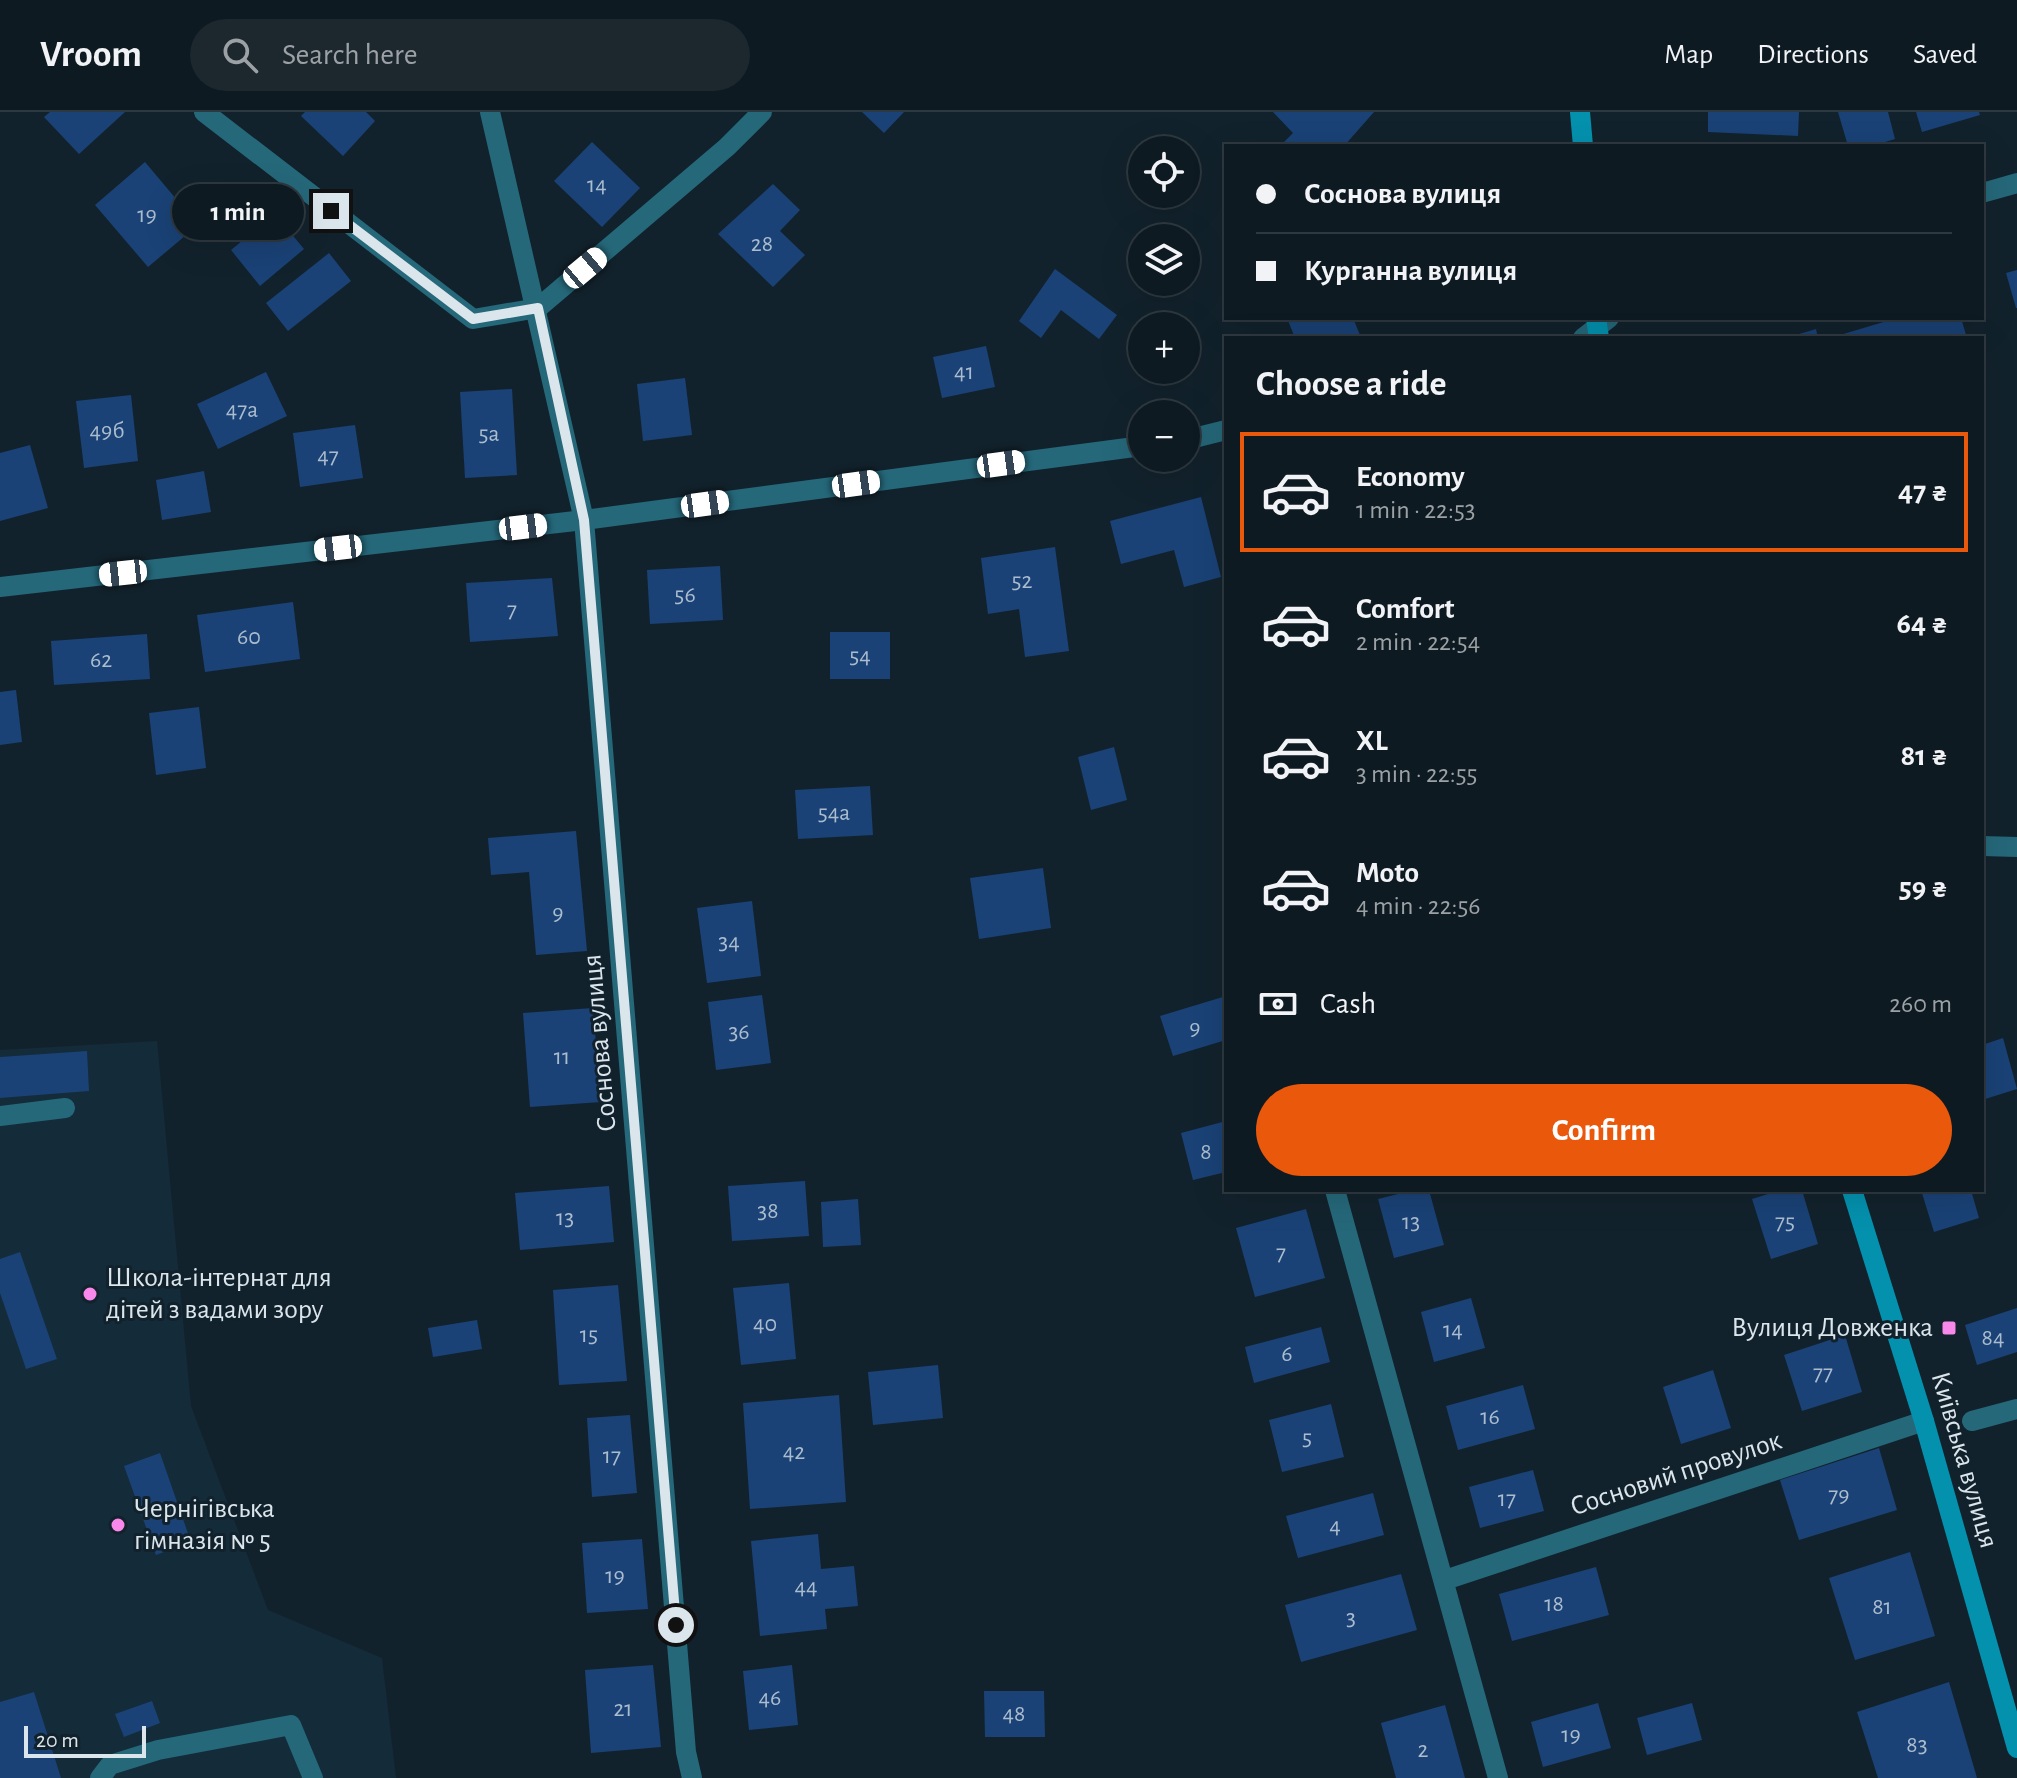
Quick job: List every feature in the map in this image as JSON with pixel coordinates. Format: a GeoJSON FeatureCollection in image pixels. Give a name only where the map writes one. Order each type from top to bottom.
{"type":"FeatureCollection","features":[{"type":"Feature","properties":{"kind":"main road"},"geometry":{"type":"LineString","coordinates":[[1580,112],[1583,144]]}},
{"type":"Feature","properties":{"kind":"main road","name":"Київська вулиця"},"geometry":{"type":"LineString","coordinates":[[1853,1192],[1924,1421],[2017,1748]]}},
{"type":"Feature","properties":{"kind":"street"},"geometry":{"type":"LineString","coordinates":[[204,112],[473,319],[538,308],[727,147],[762,112]]}},
{"type":"Feature","properties":{"kind":"street","name":"Соснова вулиця"},"geometry":{"type":"LineString","coordinates":[[490,112],[538,308],[584,520],[686,1752],[692,1778]]}},
{"type":"Feature","properties":{"kind":"street"},"geometry":{"type":"LineString","coordinates":[[1984,192],[2017,183]]}},
{"type":"Feature","properties":{"kind":"street"},"geometry":{"type":"LineString","coordinates":[[1200,436],[1224,430]]}},
{"type":"Feature","properties":{"kind":"street"},"geometry":{"type":"LineString","coordinates":[[0,587],[584,520],[1128,448]]}},
{"type":"Feature","properties":{"kind":"street"},"geometry":{"type":"LineString","coordinates":[[1984,846],[2017,847]]}},
{"type":"Feature","properties":{"kind":"street"},"geometry":{"type":"LineString","coordinates":[[0,1116],[65,1108]]}},
{"type":"Feature","properties":{"kind":"street"},"geometry":{"type":"LineString","coordinates":[[1336,1192],[1498,1778]]}},
{"type":"Feature","properties":{"kind":"street"},"geometry":{"type":"LineString","coordinates":[[1972,1421],[2017,1409]]}},
{"type":"Feature","properties":{"kind":"street","name":"Сосновий провулок"},"geometry":{"type":"LineString","coordinates":[[1445,1580],[1924,1421]]}},
{"type":"Feature","properties":{"kind":"street"},"geometry":{"type":"LineString","coordinates":[[100,1778],[110,1765],[158,1750],[291,1725],[313,1778]]}},
{"type":"Feature","properties":{"kind":"shaded area","name":"Чернігівська гімназія № 5"},"geometry":{"type":"Polygon","coordinates":[[[157,1041],[191,1406],[268,1610],[382,1658],[396,1778],[0,1778],[0,1050],[157,1041]]]}},
{"type":"Feature","properties":{"kind":"building"},"geometry":{"type":"Polygon","coordinates":[[[50,112],[125,112],[79,154],[44,117],[50,112]]]}},
{"type":"Feature","properties":{"kind":"building"},"geometry":{"type":"Polygon","coordinates":[[[305,112],[366,112],[375,121],[343,156],[301,116],[305,112]]]}},
{"type":"Feature","properties":{"kind":"building"},"geometry":{"type":"Polygon","coordinates":[[[862,112],[904,112],[884,133],[862,112]]]}},
{"type":"Feature","properties":{"kind":"building"},"geometry":{"type":"Polygon","coordinates":[[[1273,112],[1374,112],[1346,144],[1282,144],[1293,133],[1273,112]]]}},
{"type":"Feature","properties":{"kind":"building"},"geometry":{"type":"Polygon","coordinates":[[[1708,112],[1799,112],[1798,136],[1708,132],[1708,112]]]}},
{"type":"Feature","properties":{"kind":"building"},"geometry":{"type":"Polygon","coordinates":[[[1838,112],[1888,112],[1895,139],[1879,144],[1847,144],[1838,112]]]}},
{"type":"Feature","properties":{"kind":"building"},"geometry":{"type":"Polygon","coordinates":[[[1916,112],[1979,112],[1980,115],[1922,132],[1916,112]]]}},
{"type":"Feature","properties":{"kind":"building"},"geometry":{"type":"Polygon","coordinates":[[[592,142],[640,188],[602,227],[554,181],[592,142]]]}},
{"type":"Feature","properties":{"kind":"building"},"geometry":{"type":"Polygon","coordinates":[[[145,162],[198,225],[148,267],[95,205],[145,162]]]}},
{"type":"Feature","properties":{"kind":"building"},"geometry":{"type":"Polygon","coordinates":[[[773,184],[800,210],[780,231],[805,255],[773,287],[718,234],[773,184]]]}},
{"type":"Feature","properties":{"kind":"building"},"geometry":{"type":"Polygon","coordinates":[[[275,214],[304,249],[260,286],[231,250],[275,214]]]}},
{"type":"Feature","properties":{"kind":"building"},"geometry":{"type":"Polygon","coordinates":[[[329,253],[351,281],[288,331],[266,303],[329,253]]]}},
{"type":"Feature","properties":{"kind":"building"},"geometry":{"type":"Polygon","coordinates":[[[1055,269],[1117,315],[1099,339],[1061,310],[1041,338],[1019,321],[1055,269]]]}},
{"type":"Feature","properties":{"kind":"building"},"geometry":{"type":"Polygon","coordinates":[[[2017,270],[2017,308],[2016,308],[2006,273],[2017,270]]]}},
{"type":"Feature","properties":{"kind":"building"},"geometry":{"type":"Polygon","coordinates":[[[1288,320],[1354,320],[1360,335],[1338,336],[1294,336],[1288,320]]]}},
{"type":"Feature","properties":{"kind":"building"},"geometry":{"type":"Polygon","coordinates":[[[1890,320],[1962,320],[1966,336],[1840,336],[1890,320]]]}},
{"type":"Feature","properties":{"kind":"building"},"geometry":{"type":"Polygon","coordinates":[[[1816,329],[1818,336],[1792,336],[1816,329]]]}},
{"type":"Feature","properties":{"kind":"building"},"geometry":{"type":"Polygon","coordinates":[[[986,346],[995,387],[942,398],[933,357],[986,346]]]}},
{"type":"Feature","properties":{"kind":"building"},"geometry":{"type":"Polygon","coordinates":[[[266,372],[287,416],[218,449],[197,404],[266,372]]]}},
{"type":"Feature","properties":{"kind":"building"},"geometry":{"type":"Polygon","coordinates":[[[685,378],[692,435],[643,441],[637,384],[685,378]]]}},
{"type":"Feature","properties":{"kind":"building"},"geometry":{"type":"Polygon","coordinates":[[[512,389],[517,475],[465,478],[460,392],[512,389]]]}},
{"type":"Feature","properties":{"kind":"building"},"geometry":{"type":"Polygon","coordinates":[[[131,395],[138,461],[84,468],[76,401],[131,395]]]}},
{"type":"Feature","properties":{"kind":"building"},"geometry":{"type":"Polygon","coordinates":[[[355,425],[363,478],[300,487],[293,433],[355,425]]]}},
{"type":"Feature","properties":{"kind":"building"},"geometry":{"type":"Polygon","coordinates":[[[30,445],[48,508],[0,521],[0,453],[30,445]]]}},
{"type":"Feature","properties":{"kind":"building"},"geometry":{"type":"Polygon","coordinates":[[[204,471],[211,512],[162,520],[156,480],[204,471]]]}},
{"type":"Feature","properties":{"kind":"building"},"geometry":{"type":"Polygon","coordinates":[[[1201,497],[1221,577],[1184,587],[1174,550],[1121,564],[1110,521],[1201,497]]]}},
{"type":"Feature","properties":{"kind":"building"},"geometry":{"type":"Polygon","coordinates":[[[1055,547],[1069,651],[1025,657],[1019,609],[988,614],[981,558],[1055,547]]]}},
{"type":"Feature","properties":{"kind":"building"},"geometry":{"type":"Polygon","coordinates":[[[720,566],[723,620],[650,624],[647,570],[720,566]]]}},
{"type":"Feature","properties":{"kind":"building"},"geometry":{"type":"Polygon","coordinates":[[[552,578],[558,636],[470,642],[466,583],[552,578]]]}},
{"type":"Feature","properties":{"kind":"building"},"geometry":{"type":"Polygon","coordinates":[[[293,602],[300,659],[205,672],[197,615],[293,602]]]}},
{"type":"Feature","properties":{"kind":"building"},"geometry":{"type":"Polygon","coordinates":[[[830,632],[890,632],[890,679],[830,679],[830,632]]]}},
{"type":"Feature","properties":{"kind":"building"},"geometry":{"type":"Polygon","coordinates":[[[147,634],[150,679],[54,685],[51,641],[147,634]]]}},
{"type":"Feature","properties":{"kind":"building"},"geometry":{"type":"Polygon","coordinates":[[[16,690],[22,742],[0,745],[0,692],[16,690]]]}},
{"type":"Feature","properties":{"kind":"building"},"geometry":{"type":"Polygon","coordinates":[[[199,707],[206,768],[156,775],[149,713],[199,707]]]}},
{"type":"Feature","properties":{"kind":"building"},"geometry":{"type":"Polygon","coordinates":[[[1114,747],[1127,800],[1091,810],[1078,757],[1114,747]]]}},
{"type":"Feature","properties":{"kind":"building"},"geometry":{"type":"Polygon","coordinates":[[[870,786],[873,835],[798,839],[795,790],[870,786]]]}},
{"type":"Feature","properties":{"kind":"building"},"geometry":{"type":"Polygon","coordinates":[[[576,831],[587,951],[536,955],[529,872],[491,875],[488,838],[576,831]]]}},
{"type":"Feature","properties":{"kind":"building"},"geometry":{"type":"Polygon","coordinates":[[[1043,868],[1051,928],[979,939],[970,878],[1043,868]]]}},
{"type":"Feature","properties":{"kind":"building"},"geometry":{"type":"Polygon","coordinates":[[[752,901],[761,976],[707,983],[697,908],[752,901]]]}},
{"type":"Feature","properties":{"kind":"building"},"geometry":{"type":"Polygon","coordinates":[[[762,995],[771,1063],[716,1070],[708,1002],[762,995]]]}},
{"type":"Feature","properties":{"kind":"building"},"geometry":{"type":"Polygon","coordinates":[[[1224,997],[1224,1041],[1173,1056],[1160,1016],[1224,997]]]}},
{"type":"Feature","properties":{"kind":"building"},"geometry":{"type":"Polygon","coordinates":[[[593,1008],[601,1102],[530,1107],[523,1013],[593,1008]]]}},
{"type":"Feature","properties":{"kind":"building"},"geometry":{"type":"Polygon","coordinates":[[[2003,1038],[2017,1089],[1984,1099],[1984,1044],[2003,1038]]]}},
{"type":"Feature","properties":{"kind":"building"},"geometry":{"type":"Polygon","coordinates":[[[87,1051],[89,1091],[0,1098],[0,1057],[87,1051]]]}},
{"type":"Feature","properties":{"kind":"building"},"geometry":{"type":"Polygon","coordinates":[[[1224,1122],[1224,1172],[1193,1180],[1181,1133],[1224,1122]]]}},
{"type":"Feature","properties":{"kind":"building"},"geometry":{"type":"Polygon","coordinates":[[[805,1181],[809,1236],[732,1241],[728,1186],[805,1181]]]}},
{"type":"Feature","properties":{"kind":"building"},"geometry":{"type":"Polygon","coordinates":[[[609,1186],[614,1242],[520,1250],[515,1193],[609,1186]]]}},
{"type":"Feature","properties":{"kind":"building"},"geometry":{"type":"Polygon","coordinates":[[[1406,1192],[1430,1192],[1444,1245],[1394,1258],[1378,1199],[1406,1192]]]}},
{"type":"Feature","properties":{"kind":"building"},"geometry":{"type":"Polygon","coordinates":[[[1775,1192],[1803,1192],[1818,1244],[1771,1259],[1752,1199],[1775,1192]]]}},
{"type":"Feature","properties":{"kind":"building"},"geometry":{"type":"Polygon","coordinates":[[[1922,1192],[1972,1192],[1979,1218],[1934,1232],[1922,1192]]]}},
{"type":"Feature","properties":{"kind":"building"},"geometry":{"type":"Polygon","coordinates":[[[858,1199],[861,1245],[823,1247],[821,1202],[858,1199]]]}},
{"type":"Feature","properties":{"kind":"building"},"geometry":{"type":"Polygon","coordinates":[[[1306,1209],[1325,1278],[1255,1297],[1236,1228],[1306,1209]]]}},
{"type":"Feature","properties":{"kind":"building"},"geometry":{"type":"Polygon","coordinates":[[[20,1252],[57,1359],[26,1369],[0,1293],[0,1259],[20,1252]]]}},
{"type":"Feature","properties":{"kind":"building"},"geometry":{"type":"Polygon","coordinates":[[[789,1283],[796,1359],[741,1365],[733,1288],[789,1283]]]}},
{"type":"Feature","properties":{"kind":"building"},"geometry":{"type":"Polygon","coordinates":[[[618,1285],[627,1381],[559,1385],[553,1290],[618,1285]]]}},
{"type":"Feature","properties":{"kind":"building"},"geometry":{"type":"Polygon","coordinates":[[[1471,1298],[1485,1348],[1434,1362],[1421,1312],[1471,1298]]]}},
{"type":"Feature","properties":{"kind":"building"},"geometry":{"type":"Polygon","coordinates":[[[2017,1308],[2017,1352],[1977,1365],[1965,1325],[2017,1308]]]}},
{"type":"Feature","properties":{"kind":"building"},"geometry":{"type":"Polygon","coordinates":[[[477,1320],[482,1349],[433,1357],[428,1328],[477,1320]]]}},
{"type":"Feature","properties":{"kind":"building"},"geometry":{"type":"Polygon","coordinates":[[[1321,1327],[1330,1362],[1254,1383],[1245,1347],[1321,1327]]]}},
{"type":"Feature","properties":{"kind":"building"},"geometry":{"type":"Polygon","coordinates":[[[1845,1335],[1862,1392],[1802,1411],[1784,1355],[1845,1335]]]}},
{"type":"Feature","properties":{"kind":"building"},"geometry":{"type":"Polygon","coordinates":[[[938,1365],[943,1418],[873,1425],[868,1372],[938,1365]]]}},
{"type":"Feature","properties":{"kind":"building"},"geometry":{"type":"Polygon","coordinates":[[[1713,1370],[1731,1428],[1681,1444],[1663,1387],[1713,1370]]]}},
{"type":"Feature","properties":{"kind":"building"},"geometry":{"type":"Polygon","coordinates":[[[1523,1385],[1535,1429],[1458,1450],[1446,1406],[1523,1385]]]}},
{"type":"Feature","properties":{"kind":"building"},"geometry":{"type":"Polygon","coordinates":[[[839,1395],[846,1502],[750,1509],[743,1403],[839,1395]]]}},
{"type":"Feature","properties":{"kind":"building"},"geometry":{"type":"Polygon","coordinates":[[[1331,1404],[1344,1457],[1282,1472],[1269,1420],[1331,1404]]]}},
{"type":"Feature","properties":{"kind":"building"},"geometry":{"type":"Polygon","coordinates":[[[630,1415],[637,1493],[592,1497],[587,1418],[630,1415]]]}},
{"type":"Feature","properties":{"kind":"building"},"geometry":{"type":"Polygon","coordinates":[[[1879,1448],[1897,1510],[1799,1540],[1780,1480],[1879,1448]]]}},
{"type":"Feature","properties":{"kind":"building"},"geometry":{"type":"Polygon","coordinates":[[[160,1453],[191,1542],[156,1555],[124,1466],[160,1453]]]}},
{"type":"Feature","properties":{"kind":"building"},"geometry":{"type":"Polygon","coordinates":[[[1533,1470],[1544,1511],[1480,1528],[1469,1487],[1533,1470]]]}},
{"type":"Feature","properties":{"kind":"building"},"geometry":{"type":"Polygon","coordinates":[[[1373,1493],[1384,1535],[1298,1558],[1286,1516],[1373,1493]]]}},
{"type":"Feature","properties":{"kind":"building"},"geometry":{"type":"Polygon","coordinates":[[[818,1534],[821,1569],[854,1566],[858,1606],[825,1609],[827,1629],[760,1636],[751,1541],[818,1534]]]}},
{"type":"Feature","properties":{"kind":"building"},"geometry":{"type":"Polygon","coordinates":[[[642,1539],[648,1609],[587,1613],[582,1543],[642,1539]]]}},
{"type":"Feature","properties":{"kind":"building"},"geometry":{"type":"Polygon","coordinates":[[[1910,1552],[1935,1636],[1855,1660],[1829,1578],[1910,1552]]]}},
{"type":"Feature","properties":{"kind":"building"},"geometry":{"type":"Polygon","coordinates":[[[1596,1567],[1609,1615],[1512,1641],[1499,1594],[1596,1567]]]}},
{"type":"Feature","properties":{"kind":"building"},"geometry":{"type":"Polygon","coordinates":[[[1401,1574],[1417,1630],[1301,1662],[1285,1605],[1401,1574]]]}},
{"type":"Feature","properties":{"kind":"building"},"geometry":{"type":"Polygon","coordinates":[[[653,1665],[661,1747],[591,1753],[585,1670],[653,1665]]]}},
{"type":"Feature","properties":{"kind":"building"},"geometry":{"type":"Polygon","coordinates":[[[792,1665],[798,1725],[749,1730],[743,1671],[792,1665]]]}},
{"type":"Feature","properties":{"kind":"building"},"geometry":{"type":"Polygon","coordinates":[[[1949,1682],[1977,1778],[1878,1778],[1857,1712],[1949,1682]]]}},
{"type":"Feature","properties":{"kind":"building"},"geometry":{"type":"Polygon","coordinates":[[[984,1691],[1044,1691],[1045,1737],[985,1737],[984,1691]]]}},
{"type":"Feature","properties":{"kind":"building"},"geometry":{"type":"Polygon","coordinates":[[[34,1692],[61,1778],[0,1778],[0,1702],[34,1692]]]}},
{"type":"Feature","properties":{"kind":"building"},"geometry":{"type":"Polygon","coordinates":[[[152,1701],[160,1723],[124,1737],[115,1714],[152,1701]]]}},
{"type":"Feature","properties":{"kind":"building"},"geometry":{"type":"Polygon","coordinates":[[[1598,1703],[1611,1748],[1543,1767],[1531,1722],[1598,1703]]]}},
{"type":"Feature","properties":{"kind":"building"},"geometry":{"type":"Polygon","coordinates":[[[1692,1703],[1702,1740],[1647,1755],[1637,1718],[1692,1703]]]}},
{"type":"Feature","properties":{"kind":"building"},"geometry":{"type":"Polygon","coordinates":[[[1445,1705],[1465,1778],[1396,1778],[1381,1723],[1445,1705]]]}},
{"type":"Feature","properties":{"kind":"place","name":"Школа-інтернат для дітей з вадами зору"},"geometry":{"type":"Point","coordinates":[90,1294]}},
{"type":"Feature","properties":{"kind":"place","name":"Вулиця Довженка"},"geometry":{"type":"Point","coordinates":[1949,1328]}},
{"type":"Feature","properties":{"kind":"place","name":"Чернігівська гімназія № 5"},"geometry":{"type":"Point","coordinates":[118,1525]}},
{"type":"Feature","properties":{"kind":"route"},"geometry":{"type":"LineString","coordinates":[[331,211],[473,319],[538,308],[584,520],[676,1625]]}}]}
